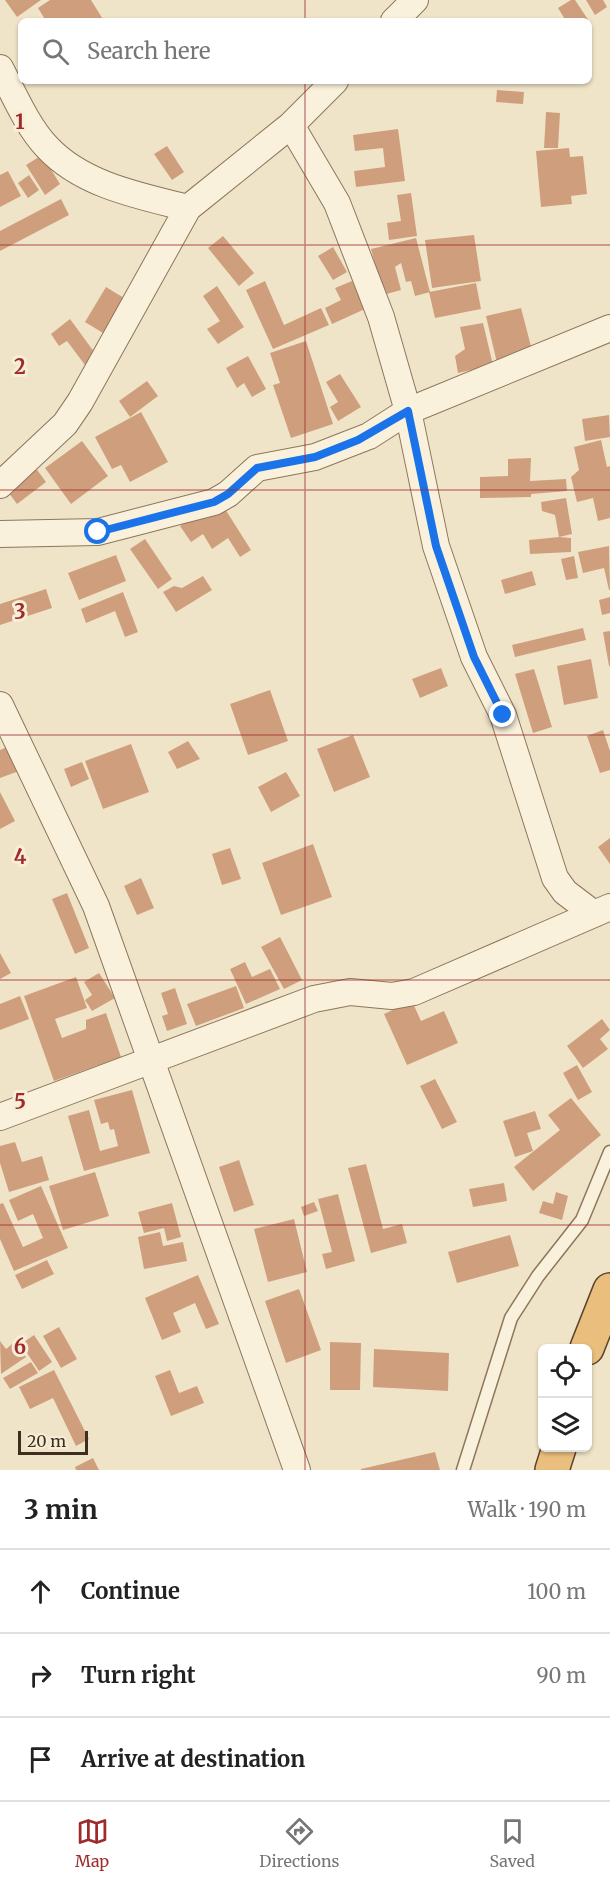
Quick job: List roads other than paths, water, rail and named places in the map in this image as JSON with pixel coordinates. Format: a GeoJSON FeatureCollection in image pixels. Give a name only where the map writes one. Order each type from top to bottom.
{"type":"FeatureCollection","features":[{"type":"Feature","properties":{"kind":"highway"},"geometry":{"type":"LineString","coordinates":[[589,1344],[610,1290]]}},
{"type":"Feature","properties":{"kind":"highway"},"geometry":{"type":"LineString","coordinates":[[552,1470],[557,1452]]}},
{"type":"Feature","properties":{"kind":"street"},"geometry":{"type":"LineString","coordinates":[[397,18],[415,0]]}},
{"type":"Feature","properties":{"kind":"street"},"geometry":{"type":"LineString","coordinates":[[0,68],[46,147],[62,160],[84,175],[125,192],[188,208]]}},
{"type":"Feature","properties":{"kind":"street"},"geometry":{"type":"LineString","coordinates":[[0,485],[65,424],[80,402],[188,208],[291,125],[332,84]]}},
{"type":"Feature","properties":{"kind":"street"},"geometry":{"type":"LineString","coordinates":[[291,125],[337,202],[381,317],[408,411],[436,546],[474,657],[503,715],[555,878],[565,892],[602,910]]}},
{"type":"Feature","properties":{"kind":"street"},"geometry":{"type":"LineString","coordinates":[[0,534],[98,532],[214,502],[228,494],[257,468],[315,457],[358,440],[408,411],[610,328]]}},
{"type":"Feature","properties":{"kind":"street"},"geometry":{"type":"LineString","coordinates":[[0,705],[96,906],[297,1470]]}},
{"type":"Feature","properties":{"kind":"street"},"geometry":{"type":"LineString","coordinates":[[0,1117],[314,999],[350,992],[392,996],[414,992],[602,910]]}},
{"type":"Feature","properties":{"kind":"lane"},"geometry":{"type":"LineString","coordinates":[[463,1470],[511,1318],[538,1276],[582,1220],[610,1152]]}}]}
